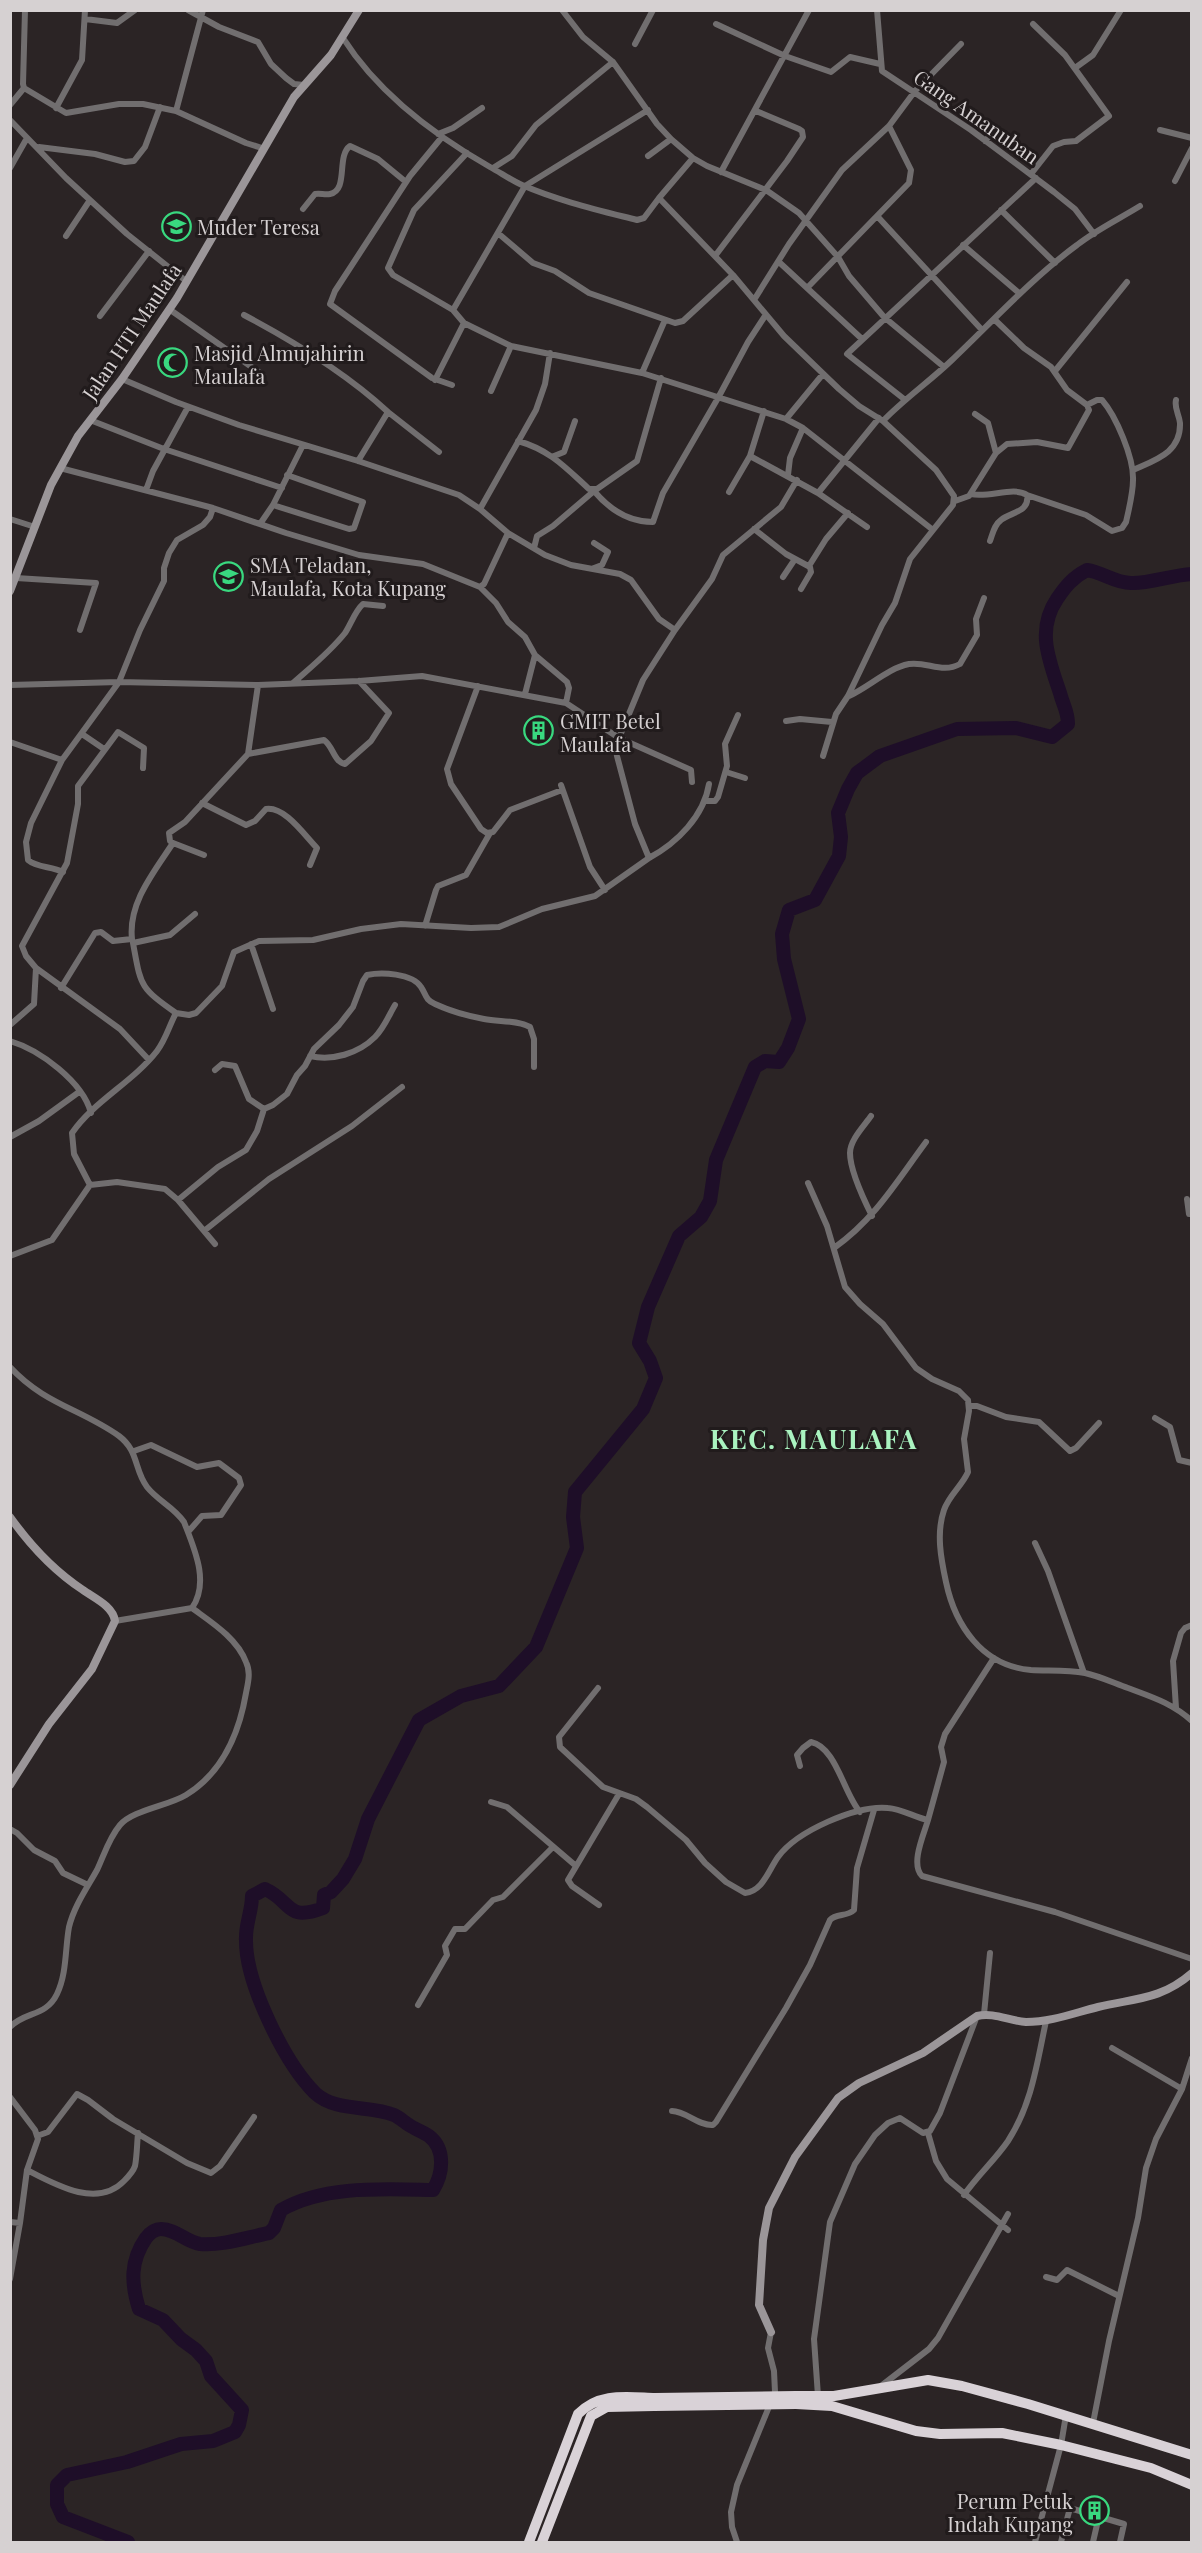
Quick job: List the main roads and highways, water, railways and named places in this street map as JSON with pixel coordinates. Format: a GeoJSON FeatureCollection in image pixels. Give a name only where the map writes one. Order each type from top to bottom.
{"type":"FeatureCollection","features":[{"type":"Feature","properties":{"kind":"highway"},"geometry":{"type":"LineString","coordinates":[[529,2542],[578,2414],[587,2405],[600,2398],[654,2402],[796,2400],[876,2390],[915,2380],[928,2380],[962,2386],[1066,2415],[1191,2455]]}},
{"type":"Feature","properties":{"kind":"highway"},"geometry":{"type":"LineString","coordinates":[[796,2400],[832,2406],[916,2431],[940,2434],[1002,2433],[1061,2445],[1151,2468],[1191,2485]]}},
{"type":"Feature","properties":{"kind":"highway"},"geometry":{"type":"LineString","coordinates":[[542,2542],[591,2416],[607,2407],[654,2402]]}},
{"type":"Feature","properties":{"kind":"waterway"},"geometry":{"type":"LineString","coordinates":[[128,2542],[63,2517],[57,2504],[57,2485],[67,2475],[127,2462],[181,2444],[213,2441],[235,2432],[242,2410],[211,2376],[206,2361],[196,2350],[181,2339],[163,2320],[139,2309],[134,2290],[134,2272],[137,2255],[148,2236],[161,2229],[200,2244],[226,2242],[269,2233],[274,2228],[281,2210],[316,2196],[355,2190],[433,2190],[439,2177],[440,2155],[434,2141],[429,2136],[394,2115],[332,2103],[315,2093],[303,2080],[269,2022],[253,1979],[246,1935],[252,1896],[265,1889],[296,1912],[311,1912],[323,1908],[324,1895],[331,1892],[343,1879],[355,1859],[368,1819],[419,1720],[461,1696],[499,1686],[536,1647],[577,1548],[573,1517],[575,1492],[643,1409],[656,1378],[650,1361],[639,1343],[648,1307],[679,1236],[701,1217],[710,1201],[716,1160],[755,1067],[765,1061],[779,1062],[788,1048],[799,1019],[784,959],[782,934],[789,910],[815,900],[839,856],[841,837],[838,813],[848,789],[857,773],[880,756],[957,729],[1016,728],[1052,737],[1068,724],[1068,719],[1046,645],[1047,622],[1057,599],[1066,586],[1087,570],[1131,583],[1192,574]]}},
{"type":"Feature","properties":{"kind":"place","name":"Muder Teresa"},"geometry":{"type":"Point","coordinates":[176,226]}},
{"type":"Feature","properties":{"kind":"place","name":"Masjid Almujahirin Maulafa"},"geometry":{"type":"Point","coordinates":[173,363]}},
{"type":"Feature","properties":{"kind":"place","name":"SMA Teladan, Maulafa, Kota Kupang"},"geometry":{"type":"Point","coordinates":[229,576]}},
{"type":"Feature","properties":{"kind":"place","name":"GMIT Betel Maulafa"},"geometry":{"type":"Point","coordinates":[539,731]}},
{"type":"Feature","properties":{"kind":"place","name":"Perum Petuk Indah Kupang"},"geometry":{"type":"Point","coordinates":[1094,2511]}},
{"type":"Feature","properties":{"kind":"district","name":"KEC. MAULAFA"},"geometry":{"type":"Point","coordinates":[814,1438]}}]}
